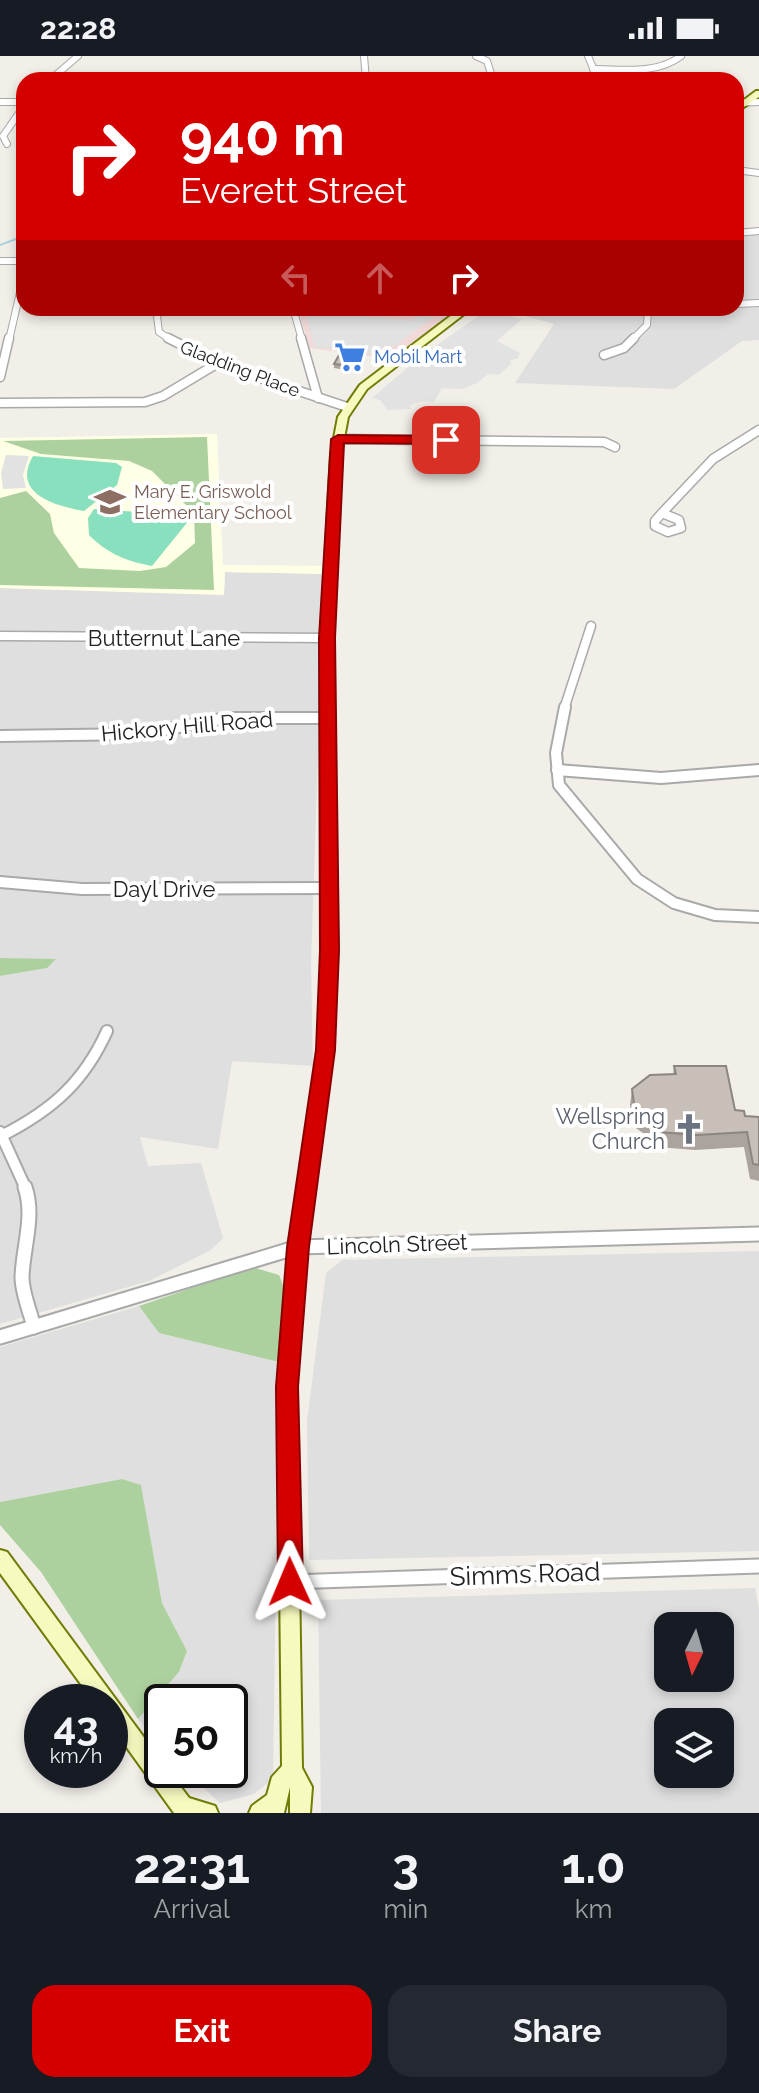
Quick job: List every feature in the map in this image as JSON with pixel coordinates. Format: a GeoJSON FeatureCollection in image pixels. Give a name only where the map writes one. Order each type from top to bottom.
{"type":"FeatureCollection","features":[{"type":"Feature","properties":{"kind":"main road"},"geometry":{"type":"LineString","coordinates":[[744,105],[759,93]]}},
{"type":"Feature","properties":{"kind":"main road"},"geometry":{"type":"LineString","coordinates":[[300,1813],[302,1787],[292,1770],[287,1387],[298,1247],[325,1050],[329,888],[327,638],[338,439],[347,407],[366,384],[456,316]]}},
{"type":"Feature","properties":{"kind":"main road"},"geometry":{"type":"LineString","coordinates":[[0,1558],[93,1684]]}},
{"type":"Feature","properties":{"kind":"main road"},"geometry":{"type":"LineString","coordinates":[[128,1732],[185,1810],[208,1813]]}},
{"type":"Feature","properties":{"kind":"main road"},"geometry":{"type":"LineString","coordinates":[[270,1809],[279,1784],[292,1770]]}},
{"type":"Feature","properties":{"kind":"street"},"geometry":{"type":"LineString","coordinates":[[59,72],[78,56]]}},
{"type":"Feature","properties":{"kind":"street"},"geometry":{"type":"LineString","coordinates":[[476,56],[487,61],[490,72]]}},
{"type":"Feature","properties":{"kind":"street"},"geometry":{"type":"LineString","coordinates":[[588,56],[594,72]]}},
{"type":"Feature","properties":{"kind":"street"},"geometry":{"type":"LineString","coordinates":[[593,69],[651,68],[675,62],[681,56]]}},
{"type":"Feature","properties":{"kind":"street"},"geometry":{"type":"LineString","coordinates":[[747,103],[759,102]]}},
{"type":"Feature","properties":{"kind":"street"},"geometry":{"type":"LineString","coordinates":[[7,144],[3,136],[16,116]]}},
{"type":"Feature","properties":{"kind":"street"},"geometry":{"type":"LineString","coordinates":[[0,377],[16,303]]}},
{"type":"Feature","properties":{"kind":"street","name":"Gladding Place"},"geometry":{"type":"LineString","coordinates":[[157,316],[159,332],[171,343],[218,363],[347,407]]}},
{"type":"Feature","properties":{"kind":"street"},"geometry":{"type":"LineString","coordinates":[[295,316],[318,398]]}},
{"type":"Feature","properties":{"kind":"street"},"geometry":{"type":"LineString","coordinates":[[604,355],[624,348],[647,325],[648,316]]}},
{"type":"Feature","properties":{"kind":"street"},"geometry":{"type":"LineString","coordinates":[[0,317],[12,317]]}},
{"type":"Feature","properties":{"kind":"street"},"geometry":{"type":"LineString","coordinates":[[0,403],[145,402],[163,396],[218,363]]}},
{"type":"Feature","properties":{"kind":"street"},"geometry":{"type":"LineString","coordinates":[[662,513],[707,461],[733,441],[759,430]]}},
{"type":"Feature","properties":{"kind":"street"},"geometry":{"type":"LineString","coordinates":[[338,439],[604,442],[615,447]]}},
{"type":"Feature","properties":{"kind":"street"},"geometry":{"type":"LineString","coordinates":[[591,626],[563,713],[556,753],[559,785],[637,879],[674,903],[715,915],[759,917]]}},
{"type":"Feature","properties":{"kind":"street","name":"Butternut Lane"},"geometry":{"type":"LineString","coordinates":[[0,636],[327,638]]}},
{"type":"Feature","properties":{"kind":"street","name":"Hickory Hill Road"},"geometry":{"type":"LineString","coordinates":[[0,736],[141,734],[227,718],[326,718]]}},
{"type":"Feature","properties":{"kind":"street"},"geometry":{"type":"LineString","coordinates":[[557,770],[661,778],[759,770]]}},
{"type":"Feature","properties":{"kind":"street","name":"Dayl Drive"},"geometry":{"type":"LineString","coordinates":[[0,882],[82,889],[329,888]]}},
{"type":"Feature","properties":{"kind":"street"},"geometry":{"type":"LineString","coordinates":[[34,1327],[22,1279],[29,1199],[1,1134],[54,1107],[74,1088],[91,1068],[107,1031]]}},
{"type":"Feature","properties":{"kind":"street","name":"Lincoln Street"},"geometry":{"type":"LineString","coordinates":[[0,1337],[298,1247],[759,1234]]}},
{"type":"Feature","properties":{"kind":"street","name":"Simms Road"},"geometry":{"type":"LineString","coordinates":[[290,1582],[759,1566]]}},
{"type":"Feature","properties":{"kind":"shaded area"},"geometry":{"type":"Polygon","coordinates":[[[759,234],[759,340],[742,341],[674,389],[515,383],[554,324],[526,316],[744,316],[744,235],[759,234]]]}},
{"type":"Feature","properties":{"kind":"shaded area"},"geometry":{"type":"Polygon","coordinates":[[[300,316],[451,316],[394,359],[309,348],[300,316]]]}},
{"type":"Feature","properties":{"kind":"shaded area"},"geometry":{"type":"Polygon","coordinates":[[[307,316],[360,316],[412,321],[417,316],[434,316],[383,355],[314,347],[307,316]]]}},
{"type":"Feature","properties":{"kind":"shaded area"},"geometry":{"type":"Polygon","coordinates":[[[478,316],[522,319],[497,341],[520,353],[518,358],[509,361],[512,363],[499,375],[488,374],[462,389],[442,388],[434,402],[423,401],[410,405],[411,409],[388,410],[380,400],[372,398],[420,357],[478,316]]]}},
{"type":"Feature","properties":{"kind":"shaded area","name":"Mary E. Griswold Elementary School"},"geometry":{"type":"Polygon","coordinates":[[[217,434],[223,565],[324,566],[324,574],[225,572],[224,595],[0,588],[0,438],[217,434]]]}},
{"type":"Feature","properties":{"kind":"shaded area"},"geometry":{"type":"Polygon","coordinates":[[[6,455],[29,456],[23,475],[26,488],[3,489],[1,473],[6,455]]]}},
{"type":"Feature","properties":{"kind":"shaded area"},"geometry":{"type":"Polygon","coordinates":[[[225,572],[324,574],[311,963],[313,1066],[232,1061],[218,1149],[140,1137],[148,1166],[201,1163],[223,1238],[211,1250],[149,1281],[0,1324],[0,976],[46,968],[55,960],[0,958],[0,588],[224,595],[225,572]]]}},
{"type":"Feature","properties":{"kind":"shaded area"},"geometry":{"type":"Polygon","coordinates":[[[759,1251],[759,1551],[309,1560],[307,1421],[326,1273],[342,1260],[759,1251]]]}},
{"type":"Feature","properties":{"kind":"shaded area"},"geometry":{"type":"Polygon","coordinates":[[[139,1306],[159,1333],[279,1362],[273,1779],[254,1794],[220,1803],[204,1788],[248,1788],[248,1684],[169,1684],[179,1672],[187,1651],[162,1603],[141,1486],[122,1479],[0,1502],[0,1347],[139,1306]]]}},
{"type":"Feature","properties":{"kind":"shaded area"},"geometry":{"type":"Polygon","coordinates":[[[755,1588],[759,1609],[759,1813],[321,1813],[318,1600],[755,1588]]]}},
{"type":"Feature","properties":{"kind":"shaded area"},"geometry":{"type":"Polygon","coordinates":[[[144,1712],[144,1726],[138,1719],[144,1712]]]}},
{"type":"Feature","properties":{"kind":"green space"},"geometry":{"type":"Polygon","coordinates":[[[207,437],[214,590],[0,585],[0,498],[26,491],[50,514],[54,533],[79,568],[140,571],[166,567],[195,543],[194,513],[152,471],[129,461],[41,454],[3,441],[207,437]]]}},
{"type":"Feature","properties":{"kind":"green space"},"geometry":{"type":"Polygon","coordinates":[[[33,456],[116,463],[122,467],[117,485],[84,511],[49,501],[32,489],[28,469],[33,456]]]}},
{"type":"Feature","properties":{"kind":"green space"},"geometry":{"type":"Polygon","coordinates":[[[94,509],[182,515],[190,519],[152,566],[118,556],[89,535],[88,518],[94,509]]]}},
{"type":"Feature","properties":{"kind":"green space"},"geometry":{"type":"Polygon","coordinates":[[[0,958],[56,959],[47,968],[0,976],[0,958]]]}},
{"type":"Feature","properties":{"kind":"green space"},"geometry":{"type":"Polygon","coordinates":[[[252,1267],[279,1275],[285,1290],[279,1362],[159,1333],[139,1306],[252,1267]]]}},
{"type":"Feature","properties":{"kind":"green space"},"geometry":{"type":"Polygon","coordinates":[[[122,1479],[141,1485],[162,1603],[187,1651],[179,1672],[169,1684],[144,1684],[144,1712],[138,1719],[128,1704],[128,1684],[115,1684],[41,1572],[0,1525],[0,1502],[122,1479]]]}},
{"type":"Feature","properties":{"kind":"building"},"geometry":{"type":"Polygon","coordinates":[[[343,348],[359,350],[352,366],[334,364],[343,348]]]}},
{"type":"Feature","properties":{"kind":"building","name":"Wellspring Church"},"geometry":{"type":"Polygon","coordinates":[[[674,1066],[726,1066],[735,1110],[744,1111],[745,1116],[759,1117],[759,1165],[753,1164],[747,1132],[697,1135],[659,1132],[658,1126],[635,1111],[632,1089],[650,1075],[676,1074],[674,1066]]]}},
{"type":"Feature","properties":{"kind":"waterway"},"geometry":{"type":"LineString","coordinates":[[0,245],[16,239]]}},
{"type":"Feature","properties":{"kind":"place","name":"Mobil Mart"},"geometry":{"type":"Point","coordinates":[350,357]}},
{"type":"Feature","properties":{"kind":"place","name":"Mary E. Griswold Elementary School"},"geometry":{"type":"Point","coordinates":[110,502]}},
{"type":"Feature","properties":{"kind":"place","name":"Wellspring Church"},"geometry":{"type":"Point","coordinates":[689,1129]}},
{"type":"Feature","properties":{"kind":"route"},"geometry":{"type":"LineString","coordinates":[[290,1582],[287,1387],[298,1247],[325,1050],[329,950],[327,638],[338,439],[446,440]]}}]}
